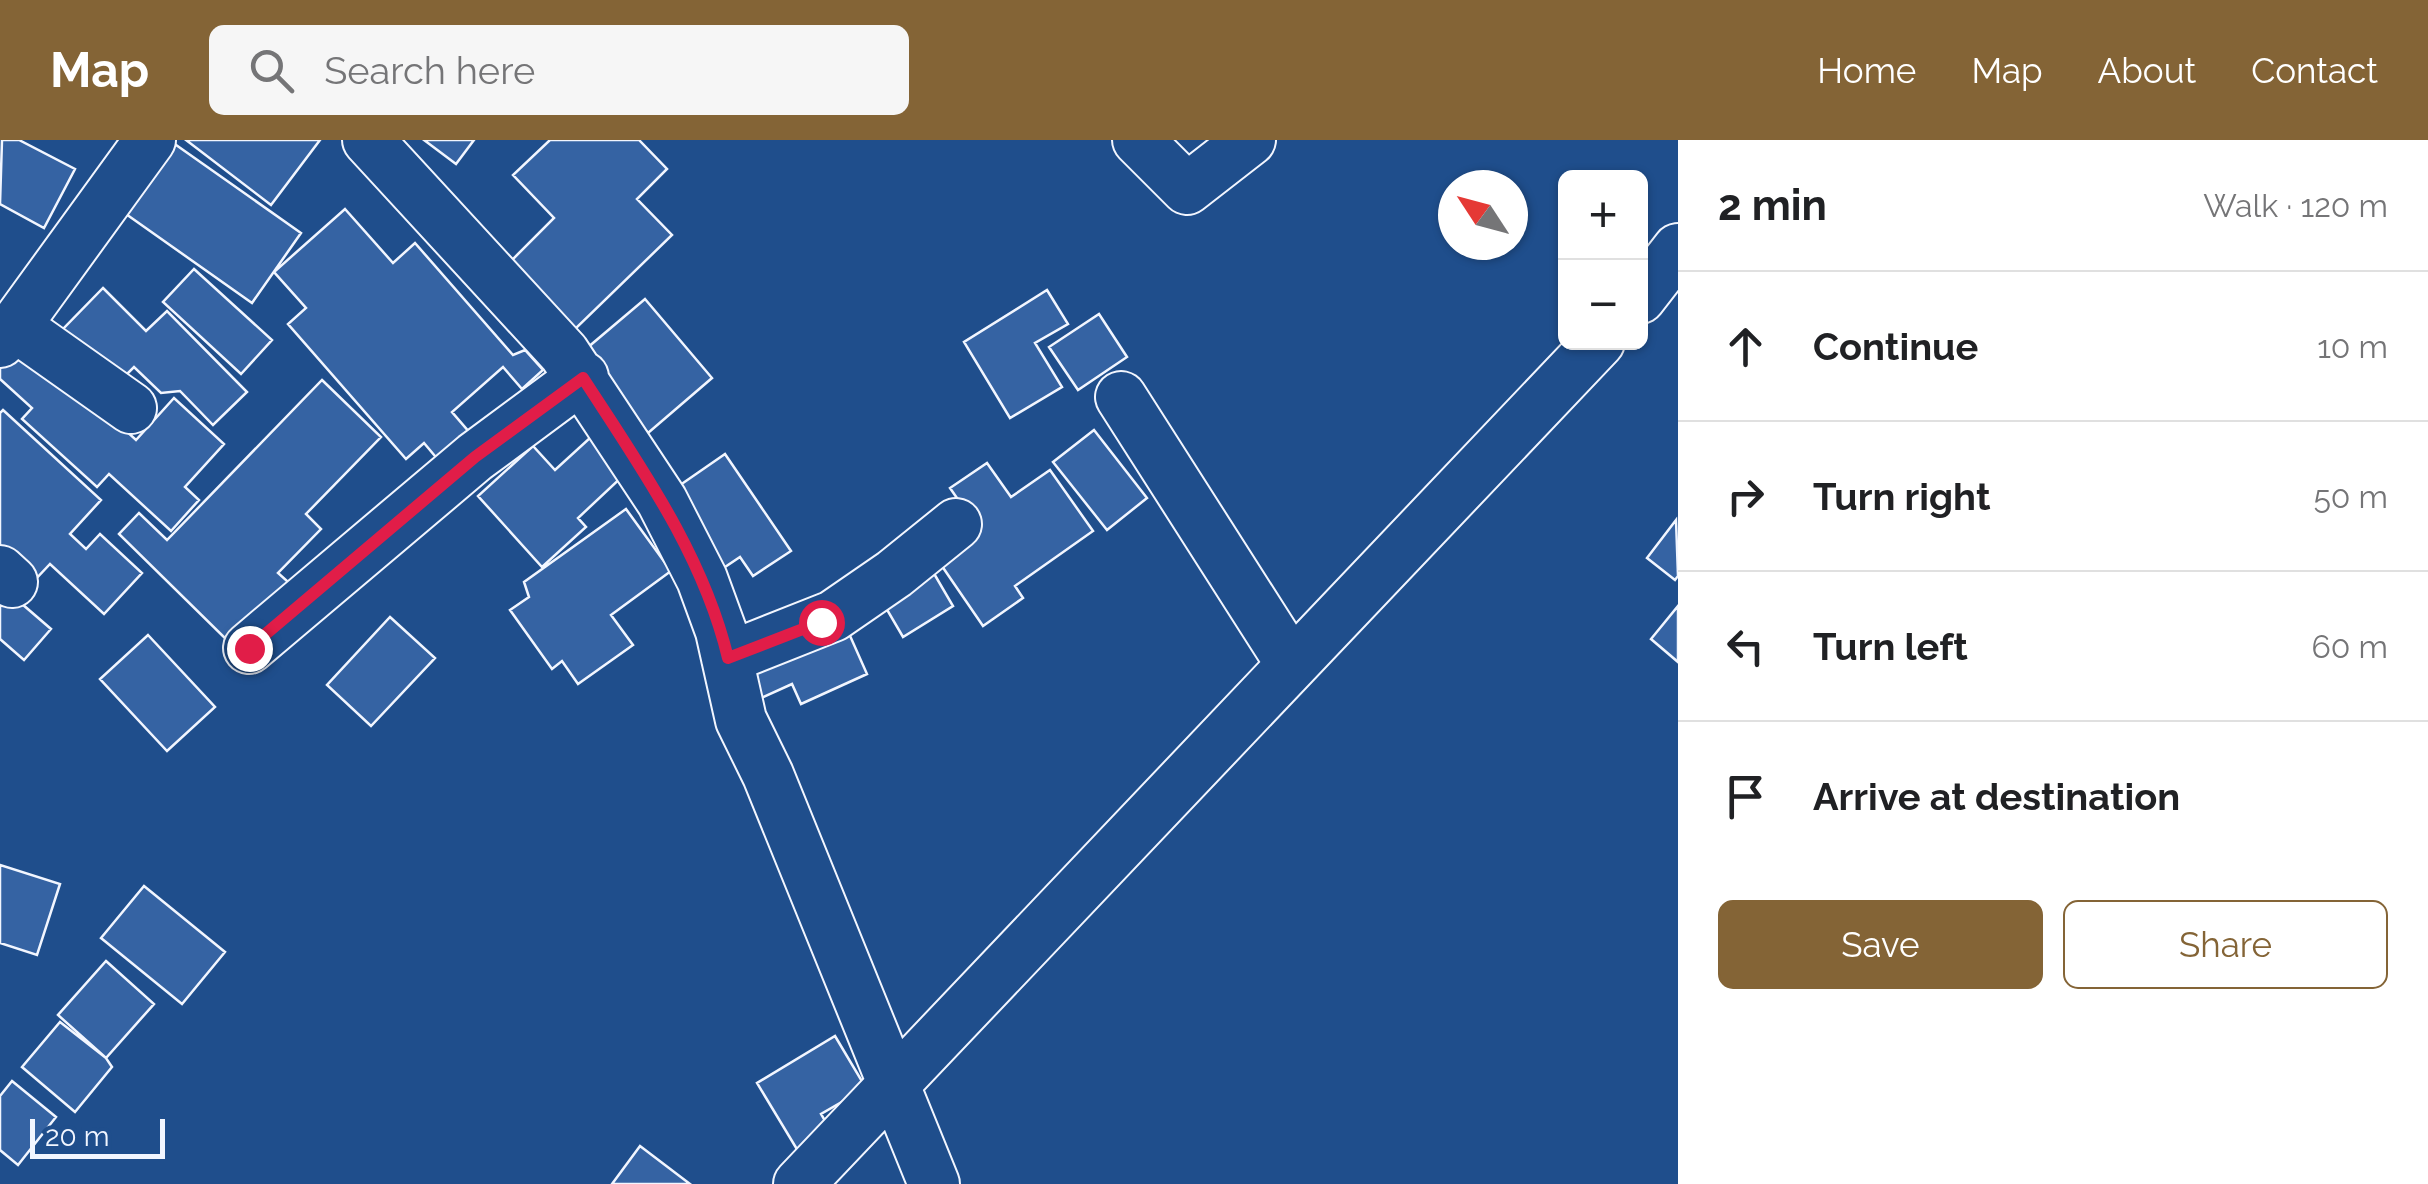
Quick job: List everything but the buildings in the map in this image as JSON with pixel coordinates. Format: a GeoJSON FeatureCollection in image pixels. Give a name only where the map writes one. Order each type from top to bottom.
{"type":"FeatureCollection","features":[{"type":"Feature","properties":{"kind":"street"},"geometry":{"type":"LineString","coordinates":[[131,408],[8,334],[150,140]]}},
{"type":"Feature","properties":{"kind":"street"},"geometry":{"type":"LineString","coordinates":[[368,140],[564,353],[686,543],[721,630],[741,720],[768,775],[934,1184]]}},
{"type":"Feature","properties":{"kind":"street"},"geometry":{"type":"LineString","coordinates":[[1138,140],[1187,189],[1250,140]]}},
{"type":"Feature","properties":{"kind":"street"},"geometry":{"type":"LineString","coordinates":[[1648,288],[1678,249]]}},
{"type":"Feature","properties":{"kind":"street"},"geometry":{"type":"LineString","coordinates":[[799,1184],[1592,350]]}},
{"type":"Feature","properties":{"kind":"street"},"geometry":{"type":"LineString","coordinates":[[249,648],[475,457],[583,378]]}},
{"type":"Feature","properties":{"kind":"street"},"geometry":{"type":"LineString","coordinates":[[1121,398],[1292,665]]}},
{"type":"Feature","properties":{"kind":"street"},"geometry":{"type":"LineString","coordinates":[[728,658],[833,616],[956,524]]}},
{"type":"Feature","properties":{"kind":"route"},"geometry":{"type":"LineString","coordinates":[[249,648],[475,457],[583,378],[686,543],[721,630],[728,658],[821,622]]}}]}
